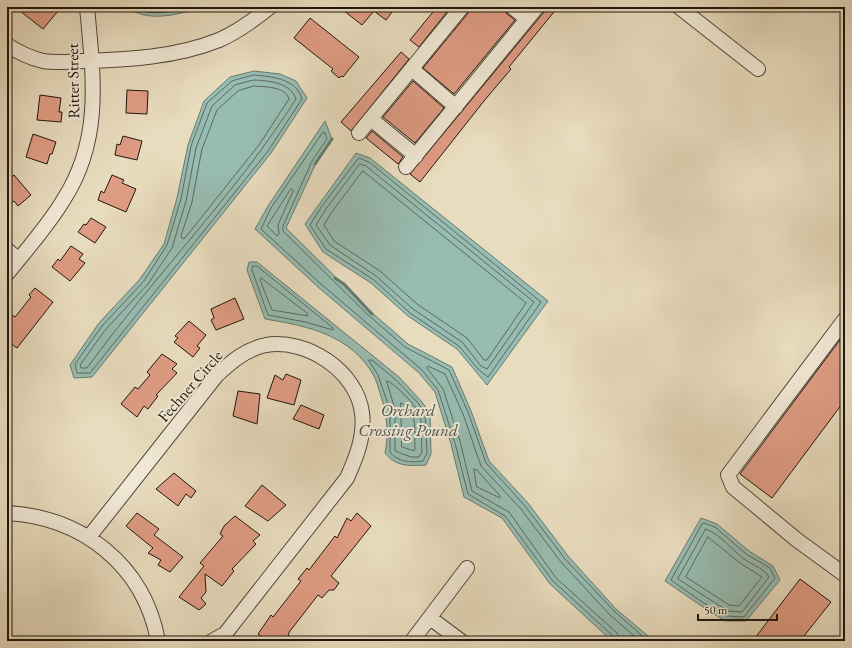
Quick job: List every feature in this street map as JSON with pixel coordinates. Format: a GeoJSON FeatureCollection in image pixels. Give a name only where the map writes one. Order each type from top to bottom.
{"type":"FeatureCollection","features":[{"type":"Feature","properties":{"kind":"street","name":"Ritter Street"},"geometry":{"type":"LineString","coordinates":[[7,274],[47,224],[65,198],[83,159],[93,116],[93,61],[87,7]]}},
{"type":"Feature","properties":{"kind":"street"},"geometry":{"type":"LineString","coordinates":[[7,45],[20,53],[43,61],[93,61],[171,53],[220,40],[270,7]]}},
{"type":"Feature","properties":{"kind":"street"},"geometry":{"type":"LineString","coordinates":[[359,133],[462,7]]}},
{"type":"Feature","properties":{"kind":"street"},"geometry":{"type":"LineString","coordinates":[[512,7],[527,19]]}},
{"type":"Feature","properties":{"kind":"street"},"geometry":{"type":"LineString","coordinates":[[406,167],[537,7]]}},
{"type":"Feature","properties":{"kind":"street"},"geometry":{"type":"LineString","coordinates":[[679,7],[758,69]]}},
{"type":"Feature","properties":{"kind":"street"},"geometry":{"type":"LineString","coordinates":[[412,69],[456,107]]}},
{"type":"Feature","properties":{"kind":"street"},"geometry":{"type":"LineString","coordinates":[[371,119],[416,156]]}},
{"type":"Feature","properties":{"kind":"street"},"geometry":{"type":"LineString","coordinates":[[7,250],[18,259]]}},
{"type":"Feature","properties":{"kind":"street"},"geometry":{"type":"LineString","coordinates":[[845,319],[728,475],[733,487],[797,540],[845,575]]}},
{"type":"Feature","properties":{"kind":"street","name":"Fechner Circle"},"geometry":{"type":"LineString","coordinates":[[89,537],[217,375],[236,357],[266,345],[294,346],[322,357],[339,371],[354,389],[362,412],[362,428],[357,457],[347,478],[225,634],[212,641]]}},
{"type":"Feature","properties":{"kind":"street"},"geometry":{"type":"LineString","coordinates":[[7,512],[30,514],[61,523],[89,537],[114,557],[131,576],[154,623],[158,641]]}},
{"type":"Feature","properties":{"kind":"street"},"geometry":{"type":"LineString","coordinates":[[412,641],[467,568]]}},
{"type":"Feature","properties":{"kind":"street"},"geometry":{"type":"LineString","coordinates":[[430,618],[461,641]]}},
{"type":"Feature","properties":{"kind":"water"},"geometry":{"type":"Polygon","coordinates":[[[126,7],[202,7],[173,15],[154,16],[144,15],[126,7]]]}},
{"type":"Feature","properties":{"kind":"water"},"geometry":{"type":"Polygon","coordinates":[[[254,71],[280,74],[296,81],[307,98],[271,153],[92,377],[74,378],[70,365],[99,323],[140,279],[164,244],[177,198],[188,145],[204,101],[230,77],[254,71]]]}},
{"type":"Feature","properties":{"kind":"water"},"geometry":{"type":"Polygon","coordinates":[[[325,121],[332,139],[316,163],[286,228],[370,311],[408,344],[452,367],[471,411],[489,461],[528,503],[568,556],[616,609],[654,641],[612,641],[550,584],[502,518],[464,497],[451,444],[435,392],[419,373],[318,287],[255,229],[268,206],[325,121]]]}},
{"type":"Feature","properties":{"kind":"water"},"geometry":{"type":"Polygon","coordinates":[[[356,153],[370,158],[548,301],[487,385],[457,349],[408,316],[371,283],[323,252],[305,224],[356,153]]]}},
{"type":"Feature","properties":{"kind":"water","name":"Orchard Crossing Pound"},"geometry":{"type":"Polygon","coordinates":[[[249,262],[257,262],[399,377],[422,402],[430,413],[431,454],[426,465],[404,465],[389,458],[385,453],[387,424],[385,410],[377,383],[364,362],[353,351],[341,342],[312,329],[265,319],[247,270],[249,262]]]}},
{"type":"Feature","properties":{"kind":"water"},"geometry":{"type":"Polygon","coordinates":[[[701,518],[717,524],[749,551],[773,566],[780,580],[746,621],[725,621],[665,581],[701,518]]]}},
{"type":"Feature","properties":{"kind":"building"},"geometry":{"type":"Polygon","coordinates":[[[15,7],[53,7],[58,11],[43,29],[15,7]]]}},
{"type":"Feature","properties":{"kind":"building"},"geometry":{"type":"Polygon","coordinates":[[[339,7],[385,7],[392,12],[386,20],[374,11],[362,25],[339,7]]]}},
{"type":"Feature","properties":{"kind":"building"},"geometry":{"type":"Polygon","coordinates":[[[437,7],[451,7],[419,47],[410,40],[437,7]]]}},
{"type":"Feature","properties":{"kind":"building"},"geometry":{"type":"Polygon","coordinates":[[[470,7],[504,7],[506,13],[515,20],[454,94],[423,68],[469,12],[470,7]]]}},
{"type":"Feature","properties":{"kind":"building"},"geometry":{"type":"Polygon","coordinates":[[[545,7],[558,7],[509,67],[511,69],[420,182],[410,174],[544,12],[545,7]]]}},
{"type":"Feature","properties":{"kind":"building"},"geometry":{"type":"Polygon","coordinates":[[[310,18],[359,57],[343,77],[341,76],[339,78],[331,71],[333,69],[294,38],[310,18]]]}},
{"type":"Feature","properties":{"kind":"building"},"geometry":{"type":"Polygon","coordinates":[[[401,52],[409,59],[351,131],[341,122],[401,52]]]}},
{"type":"Feature","properties":{"kind":"building"},"geometry":{"type":"Polygon","coordinates":[[[413,81],[444,108],[415,143],[383,117],[413,81]]]}},
{"type":"Feature","properties":{"kind":"building"},"geometry":{"type":"Polygon","coordinates":[[[127,90],[148,91],[147,114],[126,113],[127,90]]]}},
{"type":"Feature","properties":{"kind":"building"},"geometry":{"type":"Polygon","coordinates":[[[40,95],[61,98],[59,112],[62,112],[61,122],[37,120],[40,95]]]}},
{"type":"Feature","properties":{"kind":"building"},"geometry":{"type":"Polygon","coordinates":[[[372,131],[403,157],[398,164],[366,138],[372,131]]]}},
{"type":"Feature","properties":{"kind":"building"},"geometry":{"type":"Polygon","coordinates":[[[33,134],[56,142],[47,164],[26,157],[33,134]]]}},
{"type":"Feature","properties":{"kind":"building"},"geometry":{"type":"Polygon","coordinates":[[[123,136],[142,141],[137,160],[115,155],[117,144],[120,145],[123,136]]]}},
{"type":"Feature","properties":{"kind":"building"},"geometry":{"type":"Polygon","coordinates":[[[14,175],[31,195],[18,206],[14,201],[7,207],[7,181],[14,175]]]}},
{"type":"Feature","properties":{"kind":"building"},"geometry":{"type":"Polygon","coordinates":[[[112,175],[124,180],[122,183],[136,189],[126,212],[98,200],[101,191],[104,193],[112,175]]]}},
{"type":"Feature","properties":{"kind":"building"},"geometry":{"type":"Polygon","coordinates":[[[91,218],[106,227],[95,243],[78,232],[91,218]]]}},
{"type":"Feature","properties":{"kind":"building"},"geometry":{"type":"Polygon","coordinates":[[[71,246],[83,254],[79,259],[85,263],[70,281],[52,267],[58,259],[60,261],[71,246]]]}},
{"type":"Feature","properties":{"kind":"building"},"geometry":{"type":"Polygon","coordinates":[[[35,288],[53,302],[17,348],[7,341],[7,322],[12,315],[15,317],[31,297],[29,295],[35,288]]]}},
{"type":"Feature","properties":{"kind":"building"},"geometry":{"type":"Polygon","coordinates":[[[235,298],[244,319],[216,330],[211,320],[214,318],[211,309],[235,298]]]}},
{"type":"Feature","properties":{"kind":"building"},"geometry":{"type":"Polygon","coordinates":[[[189,321],[206,335],[197,346],[200,348],[193,357],[174,342],[178,338],[175,336],[189,321]]]}},
{"type":"Feature","properties":{"kind":"building"},"geometry":{"type":"Polygon","coordinates":[[[845,333],[845,400],[772,498],[740,474],[845,333]]]}},
{"type":"Feature","properties":{"kind":"building"},"geometry":{"type":"Polygon","coordinates":[[[162,354],[177,364],[172,369],[177,373],[156,395],[158,396],[148,409],[144,406],[137,417],[121,404],[135,387],[138,389],[150,375],[147,372],[162,354]]]}},
{"type":"Feature","properties":{"kind":"building"},"geometry":{"type":"Polygon","coordinates":[[[286,374],[301,380],[294,405],[267,398],[275,375],[283,380],[286,374]]]}},
{"type":"Feature","properties":{"kind":"building"},"geometry":{"type":"Polygon","coordinates":[[[238,391],[260,394],[257,424],[233,416],[238,391]]]}},
{"type":"Feature","properties":{"kind":"building"},"geometry":{"type":"Polygon","coordinates":[[[301,405],[324,415],[319,429],[293,419],[301,405]]]}},
{"type":"Feature","properties":{"kind":"building"},"geometry":{"type":"Polygon","coordinates":[[[174,473],[196,491],[191,498],[186,494],[178,506],[156,489],[174,473]]]}},
{"type":"Feature","properties":{"kind":"building"},"geometry":{"type":"Polygon","coordinates":[[[262,485],[286,505],[268,521],[245,506],[262,485]]]}},
{"type":"Feature","properties":{"kind":"building"},"geometry":{"type":"Polygon","coordinates":[[[137,513],[159,529],[154,535],[183,557],[170,572],[158,565],[161,560],[148,553],[153,548],[126,526],[137,513]]]}},
{"type":"Feature","properties":{"kind":"building"},"geometry":{"type":"Polygon","coordinates":[[[357,513],[371,526],[331,576],[339,583],[334,590],[329,590],[322,598],[318,595],[290,631],[288,635],[296,641],[267,641],[258,634],[271,615],[273,617],[301,581],[298,579],[307,568],[309,570],[335,536],[337,538],[347,518],[351,521],[357,513]]]}},
{"type":"Feature","properties":{"kind":"building"},"geometry":{"type":"Polygon","coordinates":[[[235,516],[260,535],[253,541],[256,544],[232,569],[234,571],[222,586],[205,574],[206,592],[201,598],[206,604],[199,610],[179,597],[204,566],[200,563],[223,536],[220,534],[224,526],[235,516]]]}},
{"type":"Feature","properties":{"kind":"building"},"geometry":{"type":"Polygon","coordinates":[[[800,579],[831,602],[800,641],[760,641],[755,638],[800,579]]]}},
{"type":"Feature","properties":{"kind":"waterway"},"geometry":{"type":"LineString","coordinates":[[315,164],[332,139]]}},
{"type":"Feature","properties":{"kind":"waterway"},"geometry":{"type":"LineString","coordinates":[[335,278],[344,284],[372,314]]}}]}
